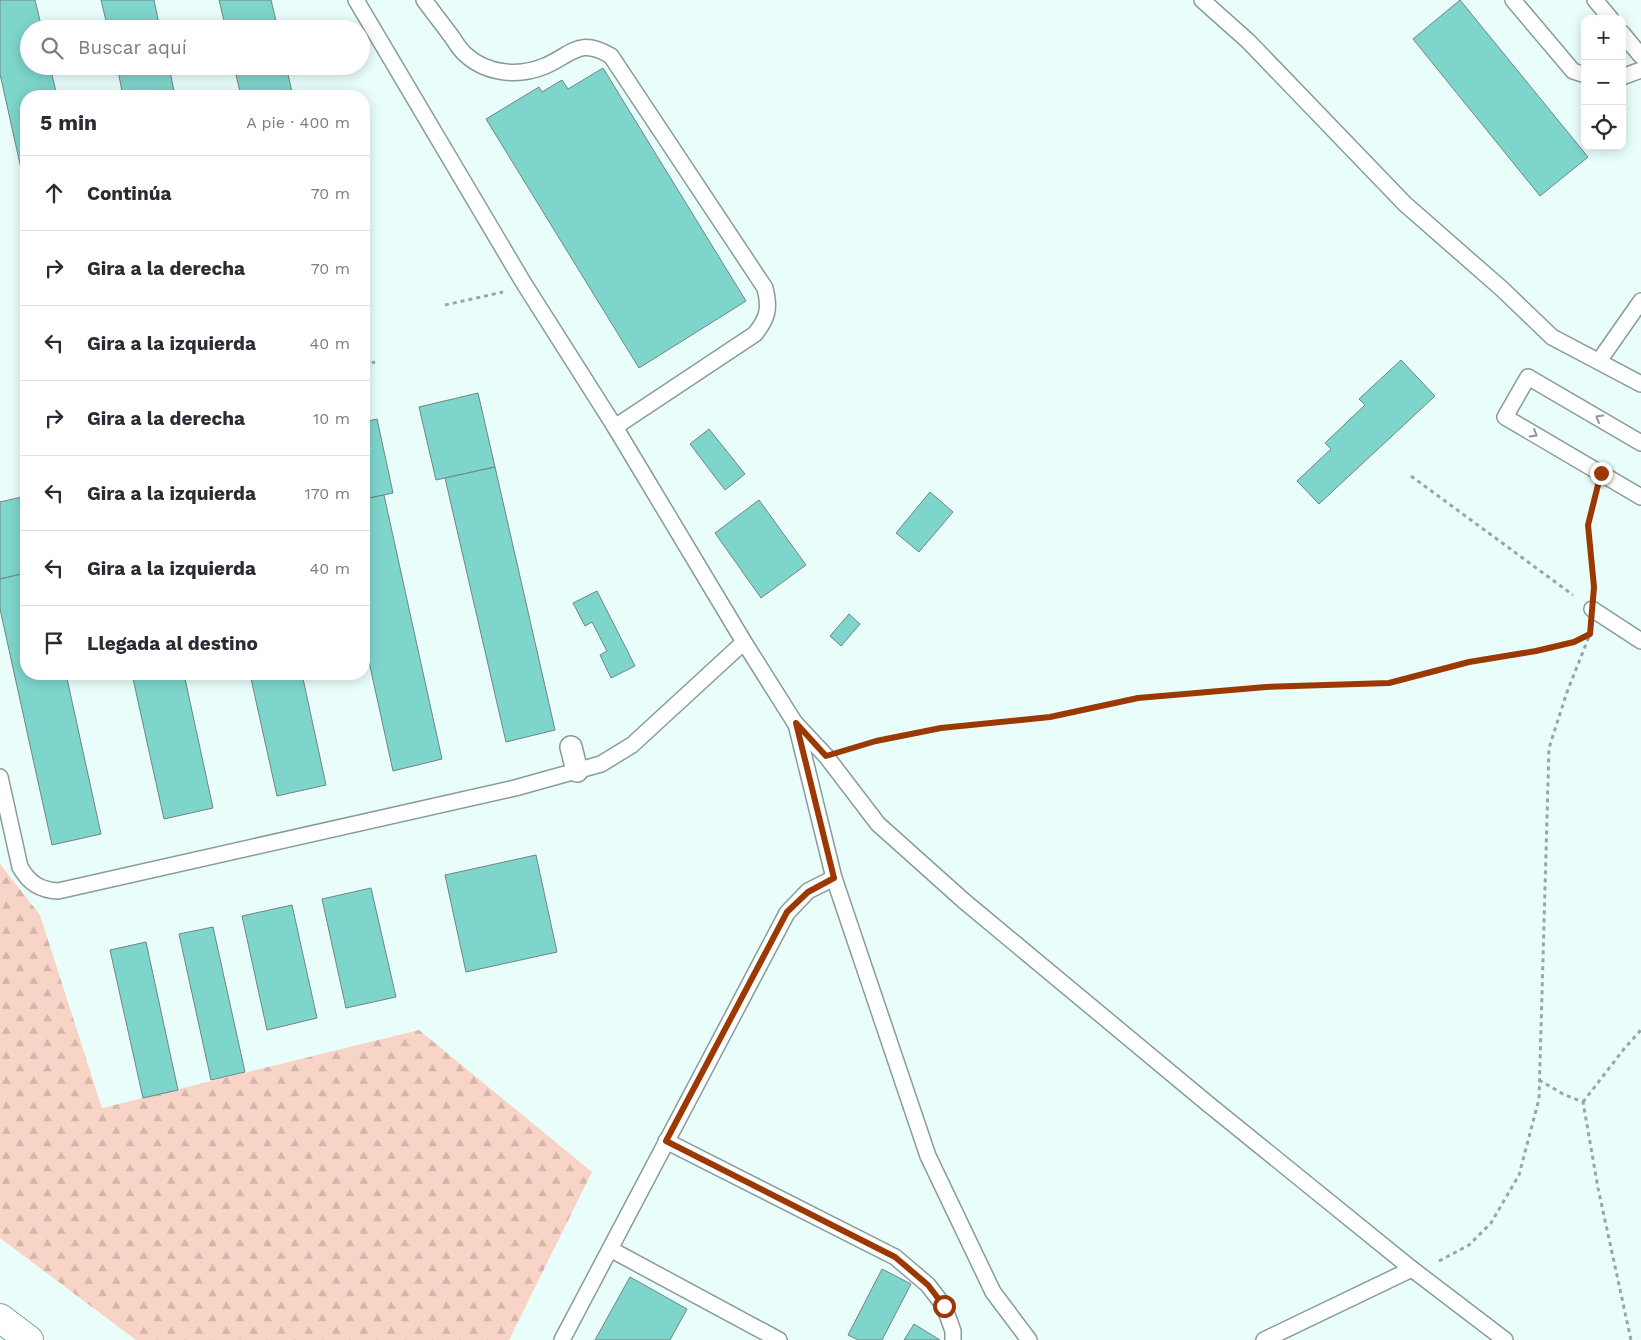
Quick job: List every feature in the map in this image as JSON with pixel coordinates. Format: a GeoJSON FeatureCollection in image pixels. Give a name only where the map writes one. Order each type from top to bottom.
{"type":"FeatureCollection","features":[{"type":"Feature","properties":{"kind":"street"},"geometry":{"type":"LineString","coordinates":[[571,747],[577,771]]}},
{"type":"Feature","properties":{"kind":"street"},"geometry":{"type":"LineString","coordinates":[[0,1318],[29,1340]]}},
{"type":"Feature","properties":{"kind":"lane"},"geometry":{"type":"LineString","coordinates":[[356,0],[368,20]]}},
{"type":"Feature","properties":{"kind":"lane"},"geometry":{"type":"LineString","coordinates":[[424,0],[465,54],[482,66],[501,72],[522,72],[544,66],[576,48],[588,47],[601,50],[611,56],[765,288],[768,300],[768,313],[763,324],[755,334],[615,427]]}},
{"type":"Feature","properties":{"kind":"lane"},"geometry":{"type":"LineString","coordinates":[[1202,0],[1248,41],[1405,204],[1502,289],[1552,337],[1641,384]]}},
{"type":"Feature","properties":{"kind":"lane"},"geometry":{"type":"LineString","coordinates":[[1513,0],[1573,72],[1581,74]]}},
{"type":"Feature","properties":{"kind":"lane"},"geometry":{"type":"LineString","coordinates":[[1595,0],[1608,15]]}},
{"type":"Feature","properties":{"kind":"lane"},"geometry":{"type":"LineString","coordinates":[[370,24],[523,282],[615,427],[744,642],[796,723],[826,756],[878,824],[964,900],[1207,1103],[1412,1269],[1505,1340]]}},
{"type":"Feature","properties":{"kind":"lane"},"geometry":{"type":"LineString","coordinates":[[1626,38],[1641,56]]}},
{"type":"Feature","properties":{"kind":"lane"},"geometry":{"type":"LineString","coordinates":[[1626,76],[1641,70]]}},
{"type":"Feature","properties":{"kind":"lane"},"geometry":{"type":"LineString","coordinates":[[1599,361],[1641,301]]}},
{"type":"Feature","properties":{"kind":"lane"},"geometry":{"type":"LineString","coordinates":[[1641,443],[1528,377],[1504,417],[1641,497]]}},
{"type":"Feature","properties":{"kind":"lane"},"geometry":{"type":"LineString","coordinates":[[1592,609],[1641,641]]}},
{"type":"Feature","properties":{"kind":"lane"},"geometry":{"type":"LineString","coordinates":[[0,777],[20,867],[26,878],[35,886],[46,890],[58,891],[515,788],[601,764],[632,745],[744,642]]}},
{"type":"Feature","properties":{"kind":"lane"},"geometry":{"type":"LineString","coordinates":[[796,723],[834,878],[928,1156],[993,1292],[1029,1340]]}},
{"type":"Feature","properties":{"kind":"lane"},"geometry":{"type":"LineString","coordinates":[[562,1340],[787,912],[808,892],[834,878]]}},
{"type":"Feature","properties":{"kind":"lane"},"geometry":{"type":"LineString","coordinates":[[666,1141],[895,1257],[928,1285],[944,1306],[953,1331],[953,1340]]}},
{"type":"Feature","properties":{"kind":"lane"},"geometry":{"type":"LineString","coordinates":[[610,1249],[779,1340]]}},
{"type":"Feature","properties":{"kind":"lane"},"geometry":{"type":"LineString","coordinates":[[1264,1340],[1412,1269]]}},
{"type":"Feature","properties":{"kind":"path"},"geometry":{"type":"LineString","coordinates":[[446,305],[511,290],[523,282]]}},
{"type":"Feature","properties":{"kind":"path"},"geometry":{"type":"LineString","coordinates":[[370,364],[376,362]]}},
{"type":"Feature","properties":{"kind":"path"},"geometry":{"type":"LineString","coordinates":[[1412,1269],[1442,1261],[1469,1245],[1492,1223],[1519,1175],[1539,1099],[1549,748],[1567,692],[1590,634],[1594,587],[1588,525],[1601,473]]}},
{"type":"Feature","properties":{"kind":"path"},"geometry":{"type":"LineString","coordinates":[[1411,476],[1592,609]]}},
{"type":"Feature","properties":{"kind":"path"},"geometry":{"type":"LineString","coordinates":[[826,756],[876,741],[941,728],[1050,717],[1138,698],[1266,687],[1389,683],[1469,662],[1536,651],[1574,642],[1590,634]]}},
{"type":"Feature","properties":{"kind":"path"},"geometry":{"type":"LineString","coordinates":[[1631,1340],[1598,1188],[1583,1102],[1641,1030]]}},
{"type":"Feature","properties":{"kind":"path"},"geometry":{"type":"LineString","coordinates":[[1540,1080],[1563,1094],[1583,1102]]}},
{"type":"Feature","properties":{"kind":"green space"},"geometry":{"type":"Polygon","coordinates":[[[0,864],[40,915],[102,1108],[419,1030],[592,1172],[509,1340],[136,1340],[0,1238],[0,864]]]}},
{"type":"Feature","properties":{"kind":"building"},"geometry":{"type":"Polygon","coordinates":[[[0,0],[35,0],[40,20],[20,20],[20,75],[52,75],[56,90],[20,90],[20,164],[0,74],[0,0]]]}},
{"type":"Feature","properties":{"kind":"building"},"geometry":{"type":"Polygon","coordinates":[[[101,0],[154,0],[158,20],[106,20],[101,0]]]}},
{"type":"Feature","properties":{"kind":"building"},"geometry":{"type":"Polygon","coordinates":[[[219,0],[271,0],[276,20],[224,20],[219,0]]]}},
{"type":"Feature","properties":{"kind":"building"},"geometry":{"type":"Polygon","coordinates":[[[1460,0],[1588,157],[1540,196],[1413,39],[1460,0]]]}},
{"type":"Feature","properties":{"kind":"building"},"geometry":{"type":"Polygon","coordinates":[[[603,68],[746,301],[639,368],[486,119],[539,87],[542,92],[562,80],[568,89],[603,68]]]}},
{"type":"Feature","properties":{"kind":"building"},"geometry":{"type":"Polygon","coordinates":[[[119,75],[171,75],[174,90],[122,90],[119,75]]]}},
{"type":"Feature","properties":{"kind":"building"},"geometry":{"type":"Polygon","coordinates":[[[236,75],[288,75],[292,90],[240,90],[236,75]]]}},
{"type":"Feature","properties":{"kind":"building"},"geometry":{"type":"Polygon","coordinates":[[[1401,360],[1435,396],[1319,504],[1297,481],[1331,449],[1325,443],[1365,405],[1359,399],[1401,360]]]}},
{"type":"Feature","properties":{"kind":"building"},"geometry":{"type":"Polygon","coordinates":[[[478,393],[495,467],[436,480],[419,407],[478,393]]]}},
{"type":"Feature","properties":{"kind":"building"},"geometry":{"type":"Polygon","coordinates":[[[377,419],[393,493],[370,498],[370,421],[377,419]]]}},
{"type":"Feature","properties":{"kind":"building"},"geometry":{"type":"Polygon","coordinates":[[[709,429],[745,474],[725,490],[690,444],[709,429]]]}},
{"type":"Feature","properties":{"kind":"building"},"geometry":{"type":"Polygon","coordinates":[[[495,467],[555,730],[506,742],[445,478],[495,467]]]}},
{"type":"Feature","properties":{"kind":"building"},"geometry":{"type":"Polygon","coordinates":[[[930,492],[953,512],[919,552],[896,533],[930,492]]]}},
{"type":"Feature","properties":{"kind":"building"},"geometry":{"type":"Polygon","coordinates":[[[384,495],[442,759],[393,771],[370,666],[370,498],[384,495]]]}},
{"type":"Feature","properties":{"kind":"building"},"geometry":{"type":"Polygon","coordinates":[[[20,497],[20,574],[0,579],[0,502],[20,497]]]}},
{"type":"Feature","properties":{"kind":"building"},"geometry":{"type":"Polygon","coordinates":[[[759,500],[806,565],[761,598],[715,533],[759,500]]]}},
{"type":"Feature","properties":{"kind":"building"},"geometry":{"type":"Polygon","coordinates":[[[20,574],[20,680],[67,680],[101,834],[52,845],[0,609],[0,579],[20,574]]]}},
{"type":"Feature","properties":{"kind":"building"},"geometry":{"type":"Polygon","coordinates":[[[597,591],[635,666],[611,678],[600,655],[607,651],[592,622],[585,626],[573,603],[597,591]]]}},
{"type":"Feature","properties":{"kind":"building"},"geometry":{"type":"Polygon","coordinates":[[[849,614],[860,624],[841,646],[830,636],[849,614]]]}},
{"type":"Feature","properties":{"kind":"building"},"geometry":{"type":"Polygon","coordinates":[[[133,680],[185,680],[213,808],[164,819],[133,680]]]}},
{"type":"Feature","properties":{"kind":"building"},"geometry":{"type":"Polygon","coordinates":[[[251,680],[303,680],[326,785],[277,796],[251,680]]]}},
{"type":"Feature","properties":{"kind":"building"},"geometry":{"type":"Polygon","coordinates":[[[536,855],[557,952],[466,972],[445,875],[536,855]]]}},
{"type":"Feature","properties":{"kind":"building"},"geometry":{"type":"Polygon","coordinates":[[[371,888],[396,997],[346,1008],[322,899],[371,888]]]}},
{"type":"Feature","properties":{"kind":"building"},"geometry":{"type":"Polygon","coordinates":[[[292,905],[317,1018],[267,1030],[242,916],[292,905]]]}},
{"type":"Feature","properties":{"kind":"building"},"geometry":{"type":"Polygon","coordinates":[[[213,927],[245,1072],[211,1080],[179,934],[213,927]]]}},
{"type":"Feature","properties":{"kind":"building"},"geometry":{"type":"Polygon","coordinates":[[[146,942],[178,1090],[143,1098],[110,950],[146,942]]]}},
{"type":"Feature","properties":{"kind":"building"},"geometry":{"type":"Polygon","coordinates":[[[882,1269],[911,1284],[882,1340],[858,1340],[848,1335],[882,1269]]]}},
{"type":"Feature","properties":{"kind":"building"},"geometry":{"type":"Polygon","coordinates":[[[630,1277],[687,1309],[670,1340],[595,1340],[630,1277]]]}},
{"type":"Feature","properties":{"kind":"building"},"geometry":{"type":"Polygon","coordinates":[[[914,1324],[940,1340],[904,1340],[914,1324]]]}},
{"type":"Feature","properties":{"kind":"route"},"geometry":{"type":"LineString","coordinates":[[944,1306],[928,1285],[895,1257],[666,1141],[787,912],[808,892],[834,878],[796,723],[826,756],[876,741],[941,728],[1050,717],[1138,698],[1266,687],[1389,683],[1469,662],[1536,651],[1574,642],[1590,634],[1594,587],[1588,525],[1601,473]]}}]}
